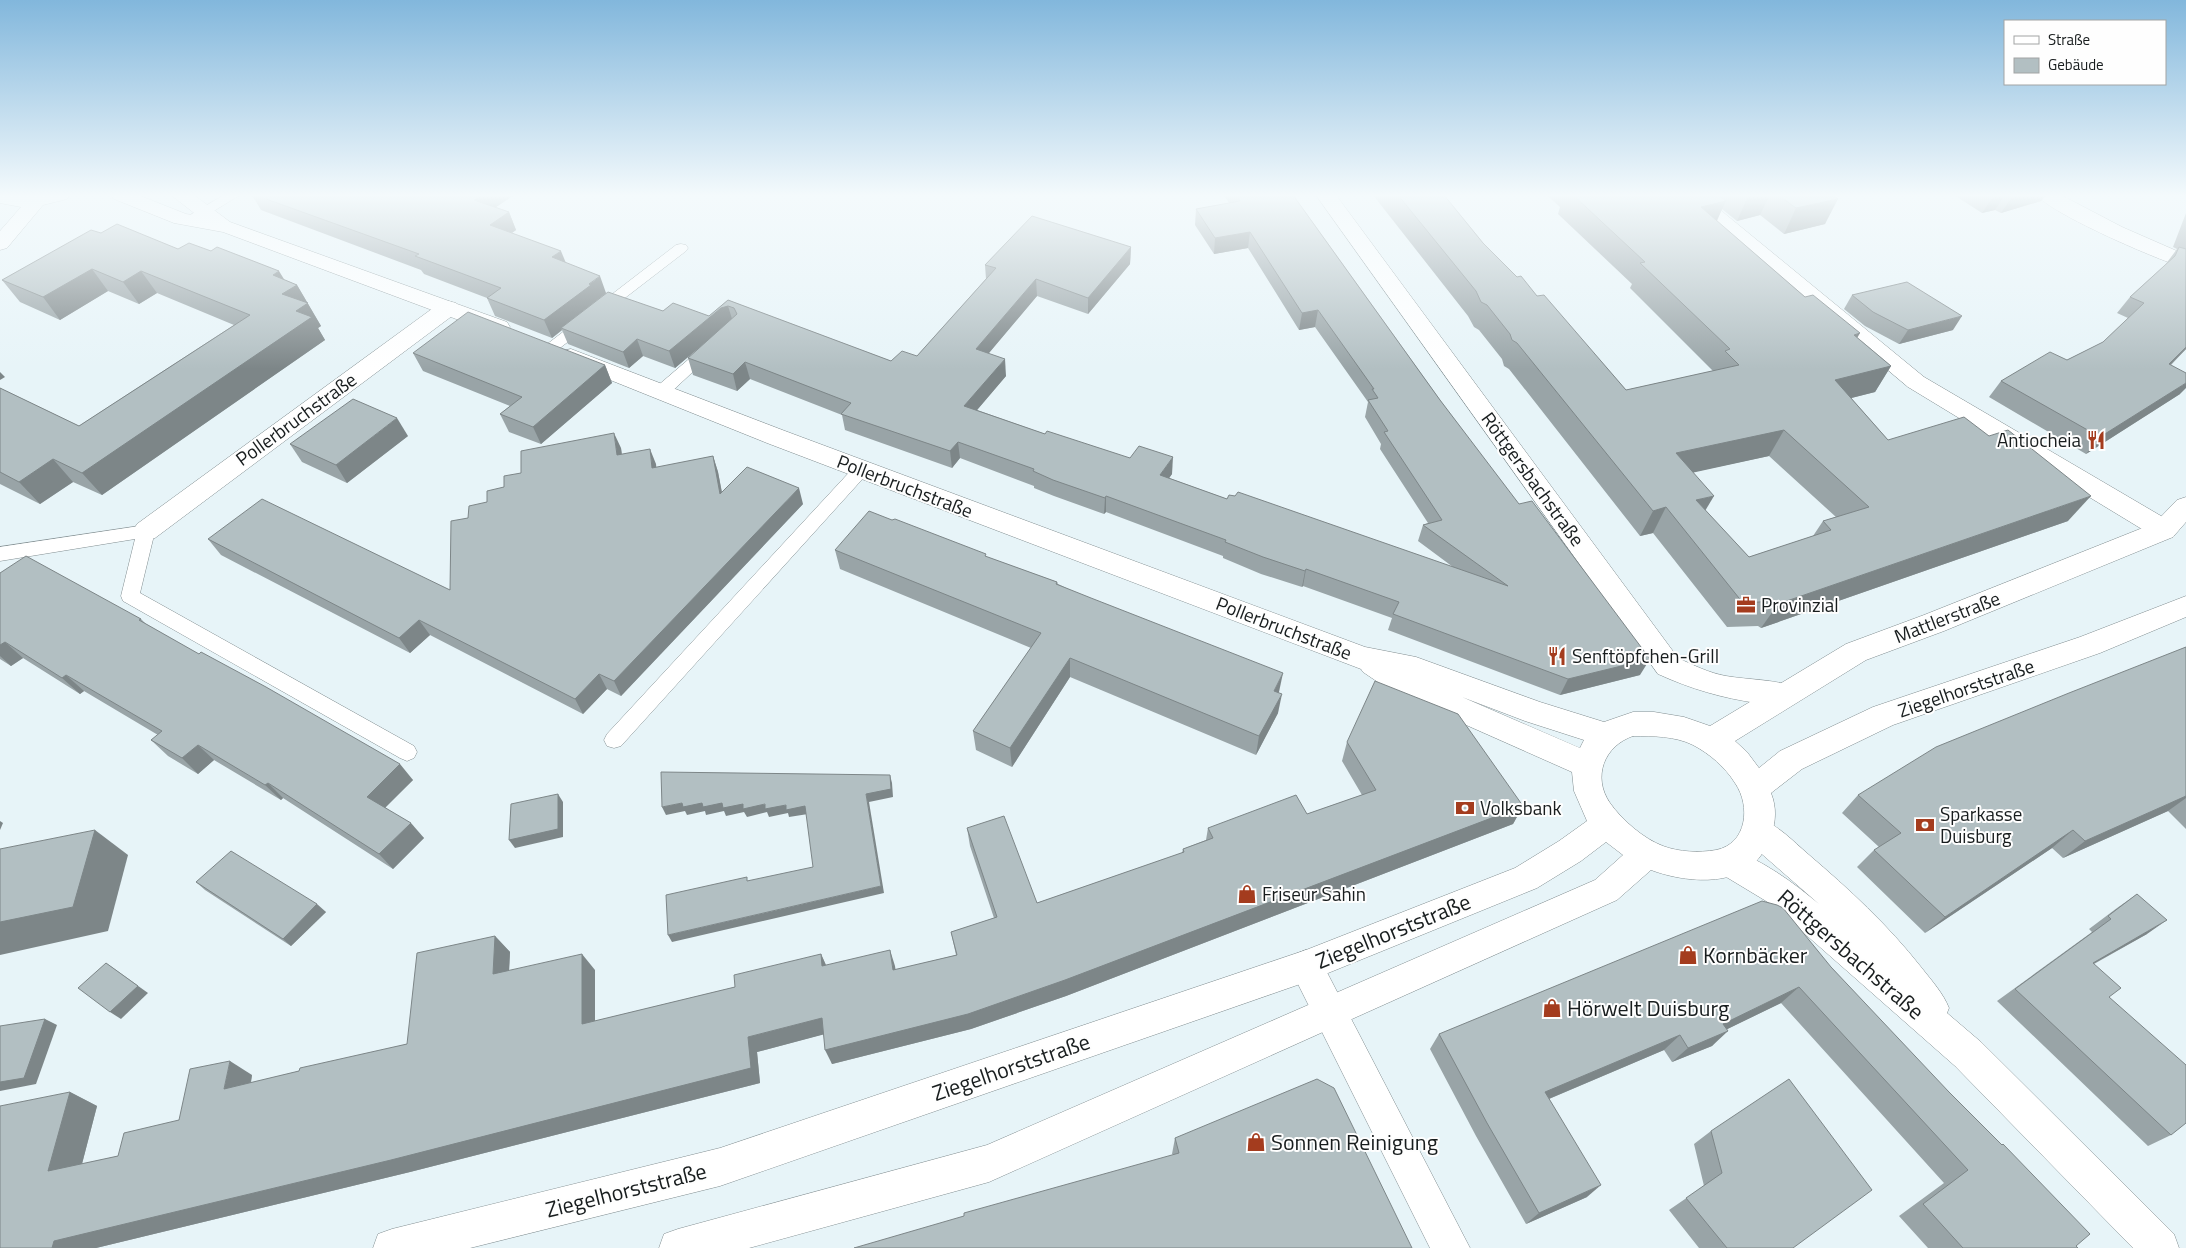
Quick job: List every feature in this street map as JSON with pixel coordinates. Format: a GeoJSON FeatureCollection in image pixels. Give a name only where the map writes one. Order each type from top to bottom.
{"type":"FeatureCollection","features":[{"type":"Feature","properties":{"kind":"street","name":"Pollerbruchstraße"},"geometry":{"type":"LineString","coordinates":[[299,253],[534,341],[862,470],[1363,658],[1416,668],[1535,713],[1607,734]]}},
{"type":"Feature","properties":{"kind":"street","name":"Röttgersbachstraße"},"geometry":{"type":"LineString","coordinates":[[1368,253],[1668,666],[1696,679],[1724,687],[1785,695]]}},
{"type":"Feature","properties":{"kind":"street"},"geometry":{"type":"LineString","coordinates":[[1760,253],[1916,382],[2164,530]]}},
{"type":"Feature","properties":{"kind":"street"},"geometry":{"type":"LineString","coordinates":[[2163,253],[2186,262]]}},
{"type":"Feature","properties":{"kind":"street","name":"Pollerbruchstraße"},"geometry":{"type":"LineString","coordinates":[[146,531],[204,486],[448,308]]}},
{"type":"Feature","properties":{"kind":"street","name":"Mattlerstraße"},"geometry":{"type":"LineString","coordinates":[[1712,742],[1856,652],[1934,623],[2164,530],[2186,506]]}},
{"type":"Feature","properties":{"kind":"street","name":"Ziegelhorststraße"},"geometry":{"type":"LineString","coordinates":[[1755,788],[1791,760],[1883,716],[2090,645],[2186,606]]}},
{"type":"Feature","properties":{"kind":"street","name":"Pollerbruchstraße"},"geometry":{"type":"LineString","coordinates":[[1363,658],[1404,685],[1587,765]]}},
{"type":"Feature","properties":{"kind":"street"},"geometry":{"type":"LineString","coordinates":[[1633,724],[1665,724],[1687,729],[1712,742],[1735,760],[1755,788],[1761,810],[1759,832],[1748,850],[1730,862],[1704,867],[1675,865],[1646,855],[1607,824],[1592,799],[1588,784],[1587,765],[1592,751],[1607,734],[1633,724]]}},
{"type":"Feature","properties":{"kind":"street","name":"Ziegelhorststraße"},"geometry":{"type":"LineString","coordinates":[[392,1248],[720,1167],[1306,966],[1526,878],[1570,851],[1607,824]]}},
{"type":"Feature","properties":{"kind":"street","name":"Röttgersbachstraße"},"geometry":{"type":"LineString","coordinates":[[1759,832],[1820,884],[1890,955],[1968,1054]]}},
{"type":"Feature","properties":{"kind":"street"},"geometry":{"type":"LineString","coordinates":[[678,1248],[989,1163],[1606,890],[1646,855]]}},
{"type":"Feature","properties":{"kind":"street","name":"Röttgersbachstraße"},"geometry":{"type":"LineString","coordinates":[[1730,862],[1782,893],[1968,1054],[2160,1248]]}},
{"type":"Feature","properties":{"kind":"street"},"geometry":{"type":"LineString","coordinates":[[1306,966],[1451,1248]]}},
{"type":"Feature","properties":{"kind":"lane"},"geometry":{"type":"LineString","coordinates":[[534,341],[673,253]]}},
{"type":"Feature","properties":{"kind":"lane"},"geometry":{"type":"LineString","coordinates":[[661,392],[718,342]]}},
{"type":"Feature","properties":{"kind":"lane"},"geometry":{"type":"LineString","coordinates":[[614,740],[862,470]]}},
{"type":"Feature","properties":{"kind":"lane"},"geometry":{"type":"LineString","coordinates":[[0,554],[146,531],[130,596],[407,752]]}},
{"type":"Feature","properties":{"kind":"building"},"geometry":{"type":"Polygon","coordinates":[[[50,253],[233,253],[279,271],[273,275],[297,285],[282,294],[308,303],[296,311],[312,317],[82,473],[53,459],[19,482],[0,472],[0,388],[79,426],[250,315],[141,271],[123,282],[92,269],[43,297],[2,280],[50,253]]]}},
{"type":"Feature","properties":{"kind":"building"},"geometry":{"type":"Polygon","coordinates":[[[417,253],[558,253],[552,257],[600,276],[589,284],[591,285],[544,320],[487,298],[501,288],[415,256],[419,254],[417,253]]]}},
{"type":"Feature","properties":{"kind":"building"},"geometry":{"type":"Polygon","coordinates":[[[996,253],[1126,253],[1088,298],[1036,279],[976,349],[1005,359],[964,406],[1045,434],[1047,431],[1130,458],[1139,446],[1173,457],[1160,475],[1227,499],[1229,495],[1235,496],[1238,492],[1508,586],[1423,525],[1442,520],[1384,432],[1388,431],[1368,400],[1378,398],[1372,389],[1374,389],[1318,310],[1302,313],[1264,253],[1335,253],[1440,400],[1519,504],[1532,501],[1650,659],[1568,679],[1393,614],[1399,602],[1306,569],[1305,571],[1263,557],[1225,542],[1226,540],[1106,496],[1105,498],[1053,480],[1033,471],[1034,469],[958,442],[950,451],[841,414],[851,403],[745,362],[733,374],[688,358],[737,314],[734,308],[728,306],[721,308],[669,351],[637,339],[623,352],[561,328],[608,292],[663,311],[673,303],[709,316],[728,300],[891,361],[902,351],[917,356],[996,268],[985,265],[996,253]]]}},
{"type":"Feature","properties":{"kind":"building"},"geometry":{"type":"Polygon","coordinates":[[[1445,253],[1493,253],[1517,277],[1521,276],[1537,296],[1544,295],[1626,390],[1739,365],[1725,351],[1730,349],[1640,263],[1645,262],[1636,253],[1754,253],[1805,297],[1813,295],[1860,333],[1854,335],[1891,366],[1835,380],[1888,440],[1964,417],[1989,436],[2008,430],[2091,496],[1778,604],[1775,601],[1743,603],[1666,507],[1653,511],[1517,343],[1512,340],[1510,334],[1487,305],[1481,302],[1476,291],[1445,253]],[[1784,430],[1676,453],[1714,496],[1696,500],[1749,557],[1831,530],[1823,521],[1869,507],[1784,430]]]}},
{"type":"Feature","properties":{"kind":"building"},"geometry":{"type":"Polygon","coordinates":[[[2176,253],[2186,253],[2186,347],[2169,364],[2186,373],[2186,383],[2100,437],[2001,381],[2050,352],[2067,360],[2103,342],[2144,303],[2130,297],[2176,253]]]}},
{"type":"Feature","properties":{"kind":"building"},"geometry":{"type":"Polygon","coordinates":[[[1907,282],[1962,316],[1908,330],[1873,312],[1852,295],[1907,282]]]}},
{"type":"Feature","properties":{"kind":"building"},"geometry":{"type":"Polygon","coordinates":[[[468,312],[605,365],[533,427],[500,414],[522,397],[413,353],[468,312]]]}},
{"type":"Feature","properties":{"kind":"building"},"geometry":{"type":"Polygon","coordinates":[[[353,399],[397,418],[336,465],[290,444],[353,399]]]}},
{"type":"Feature","properties":{"kind":"building"},"geometry":{"type":"Polygon","coordinates":[[[614,433],[617,455],[650,449],[652,468],[713,456],[720,494],[747,467],[799,488],[614,681],[599,674],[575,699],[419,620],[399,638],[208,539],[262,499],[450,590],[451,521],[468,518],[469,506],[487,502],[487,491],[504,487],[504,476],[521,473],[521,451],[614,433]]]}},
{"type":"Feature","properties":{"kind":"building"},"geometry":{"type":"Polygon","coordinates":[[[869,511],[986,554],[985,556],[1057,582],[1056,584],[1283,673],[1274,691],[1282,694],[1259,736],[1070,658],[1010,748],[973,731],[1041,633],[835,550],[869,511]]]}},
{"type":"Feature","properties":{"kind":"building"},"geometry":{"type":"Polygon","coordinates":[[[26,556],[141,619],[139,620],[199,654],[201,652],[266,687],[400,764],[367,797],[411,823],[379,854],[268,783],[265,785],[198,745],[182,758],[151,740],[162,731],[66,675],[62,678],[5,642],[0,645],[0,573],[26,556]]]}},
{"type":"Feature","properties":{"kind":"building"},"geometry":{"type":"Polygon","coordinates":[[[2186,647],[2186,796],[2085,841],[2073,830],[1945,917],[1874,850],[1901,833],[1858,795],[1936,747],[2186,647]]]}},
{"type":"Feature","properties":{"kind":"building"},"geometry":{"type":"Polygon","coordinates":[[[1375,681],[1458,714],[1523,806],[1065,980],[968,1014],[825,1050],[822,1018],[748,1037],[751,1068],[391,1160],[54,1241],[52,1248],[0,1248],[0,1106],[70,1092],[48,1171],[118,1156],[124,1133],[179,1120],[190,1069],[230,1061],[224,1089],[299,1071],[300,1068],[407,1044],[417,953],[495,936],[493,974],[582,954],[582,1024],[735,987],[734,975],[821,954],[822,966],[890,950],[893,970],[957,955],[951,932],[997,917],[967,828],[1004,816],[1037,903],[1184,852],[1183,849],[1213,838],[1208,828],[1296,795],[1307,814],[1376,790],[1347,742],[1375,681]]]}},
{"type":"Feature","properties":{"kind":"building"},"geometry":{"type":"Polygon","coordinates":[[[661,772],[890,775],[891,789],[866,794],[881,886],[668,935],[666,895],[747,877],[747,881],[813,867],[805,806],[786,810],[786,805],[765,809],[765,804],[743,809],[743,804],[723,808],[722,803],[703,807],[702,803],[683,807],[682,803],[662,807],[661,772]]]}},
{"type":"Feature","properties":{"kind":"building"},"geometry":{"type":"Polygon","coordinates":[[[558,794],[558,829],[509,840],[511,804],[558,794]]]}},
{"type":"Feature","properties":{"kind":"building"},"geometry":{"type":"Polygon","coordinates":[[[95,830],[73,907],[0,922],[0,849],[95,830]]]}},
{"type":"Feature","properties":{"kind":"building"},"geometry":{"type":"Polygon","coordinates":[[[231,851],[317,904],[283,939],[196,882],[231,851]]]}},
{"type":"Feature","properties":{"kind":"building"},"geometry":{"type":"Polygon","coordinates":[[[2137,894],[2167,920],[2093,963],[2121,988],[2109,997],[2186,1065],[2186,1123],[2171,1135],[2015,989],[2111,919],[2108,916],[2137,894]]]}},
{"type":"Feature","properties":{"kind":"building"},"geometry":{"type":"Polygon","coordinates":[[[1762,901],[1783,908],[1831,967],[1949,1092],[2003,1144],[2090,1234],[2076,1246],[2078,1248],[1963,1248],[1923,1204],[1968,1170],[1799,987],[1723,1024],[1728,1031],[1688,1048],[1680,1035],[1545,1092],[1601,1185],[1539,1213],[1487,1123],[1439,1034],[1762,901]]]}},
{"type":"Feature","properties":{"kind":"building"},"geometry":{"type":"Polygon","coordinates":[[[106,963],[138,986],[110,1012],[78,988],[106,963]]]}},
{"type":"Feature","properties":{"kind":"building"},"geometry":{"type":"Polygon","coordinates":[[[45,1019],[24,1078],[0,1082],[0,1026],[45,1019]]]}},
{"type":"Feature","properties":{"kind":"building"},"geometry":{"type":"Polygon","coordinates":[[[1317,1079],[1334,1088],[1412,1248],[854,1248],[964,1216],[964,1213],[1179,1153],[1175,1138],[1317,1079]]]}},
{"type":"Feature","properties":{"kind":"building"},"geometry":{"type":"Polygon","coordinates":[[[1789,1079],[1872,1190],[1793,1248],[1727,1248],[1686,1198],[1722,1173],[1711,1131],[1789,1079]]]}},
{"type":"Feature","properties":{"kind":"place","name":"Antiocheia"},"geometry":{"type":"Point","coordinates":[2096,440]}},
{"type":"Feature","properties":{"kind":"place","name":"Provinzial"},"geometry":{"type":"Point","coordinates":[1746,605]}},
{"type":"Feature","properties":{"kind":"place","name":"Senftöpfchen-Grill"},"geometry":{"type":"Point","coordinates":[1557,656]}},
{"type":"Feature","properties":{"kind":"place","name":"Volksbank"},"geometry":{"type":"Point","coordinates":[1465,808]}},
{"type":"Feature","properties":{"kind":"place","name":"Sparkasse Duisburg"},"geometry":{"type":"Point","coordinates":[1925,825]}},
{"type":"Feature","properties":{"kind":"place","name":"Friseur Sahin"},"geometry":{"type":"Point","coordinates":[1247,894]}},
{"type":"Feature","properties":{"kind":"place","name":"Kornbäcker"},"geometry":{"type":"Point","coordinates":[1688,955]}},
{"type":"Feature","properties":{"kind":"place","name":"Hörwelt Duisburg"},"geometry":{"type":"Point","coordinates":[1552,1008]}},
{"type":"Feature","properties":{"kind":"place","name":"Sonnen Reinigung"},"geometry":{"type":"Point","coordinates":[1256,1142]}}]}
